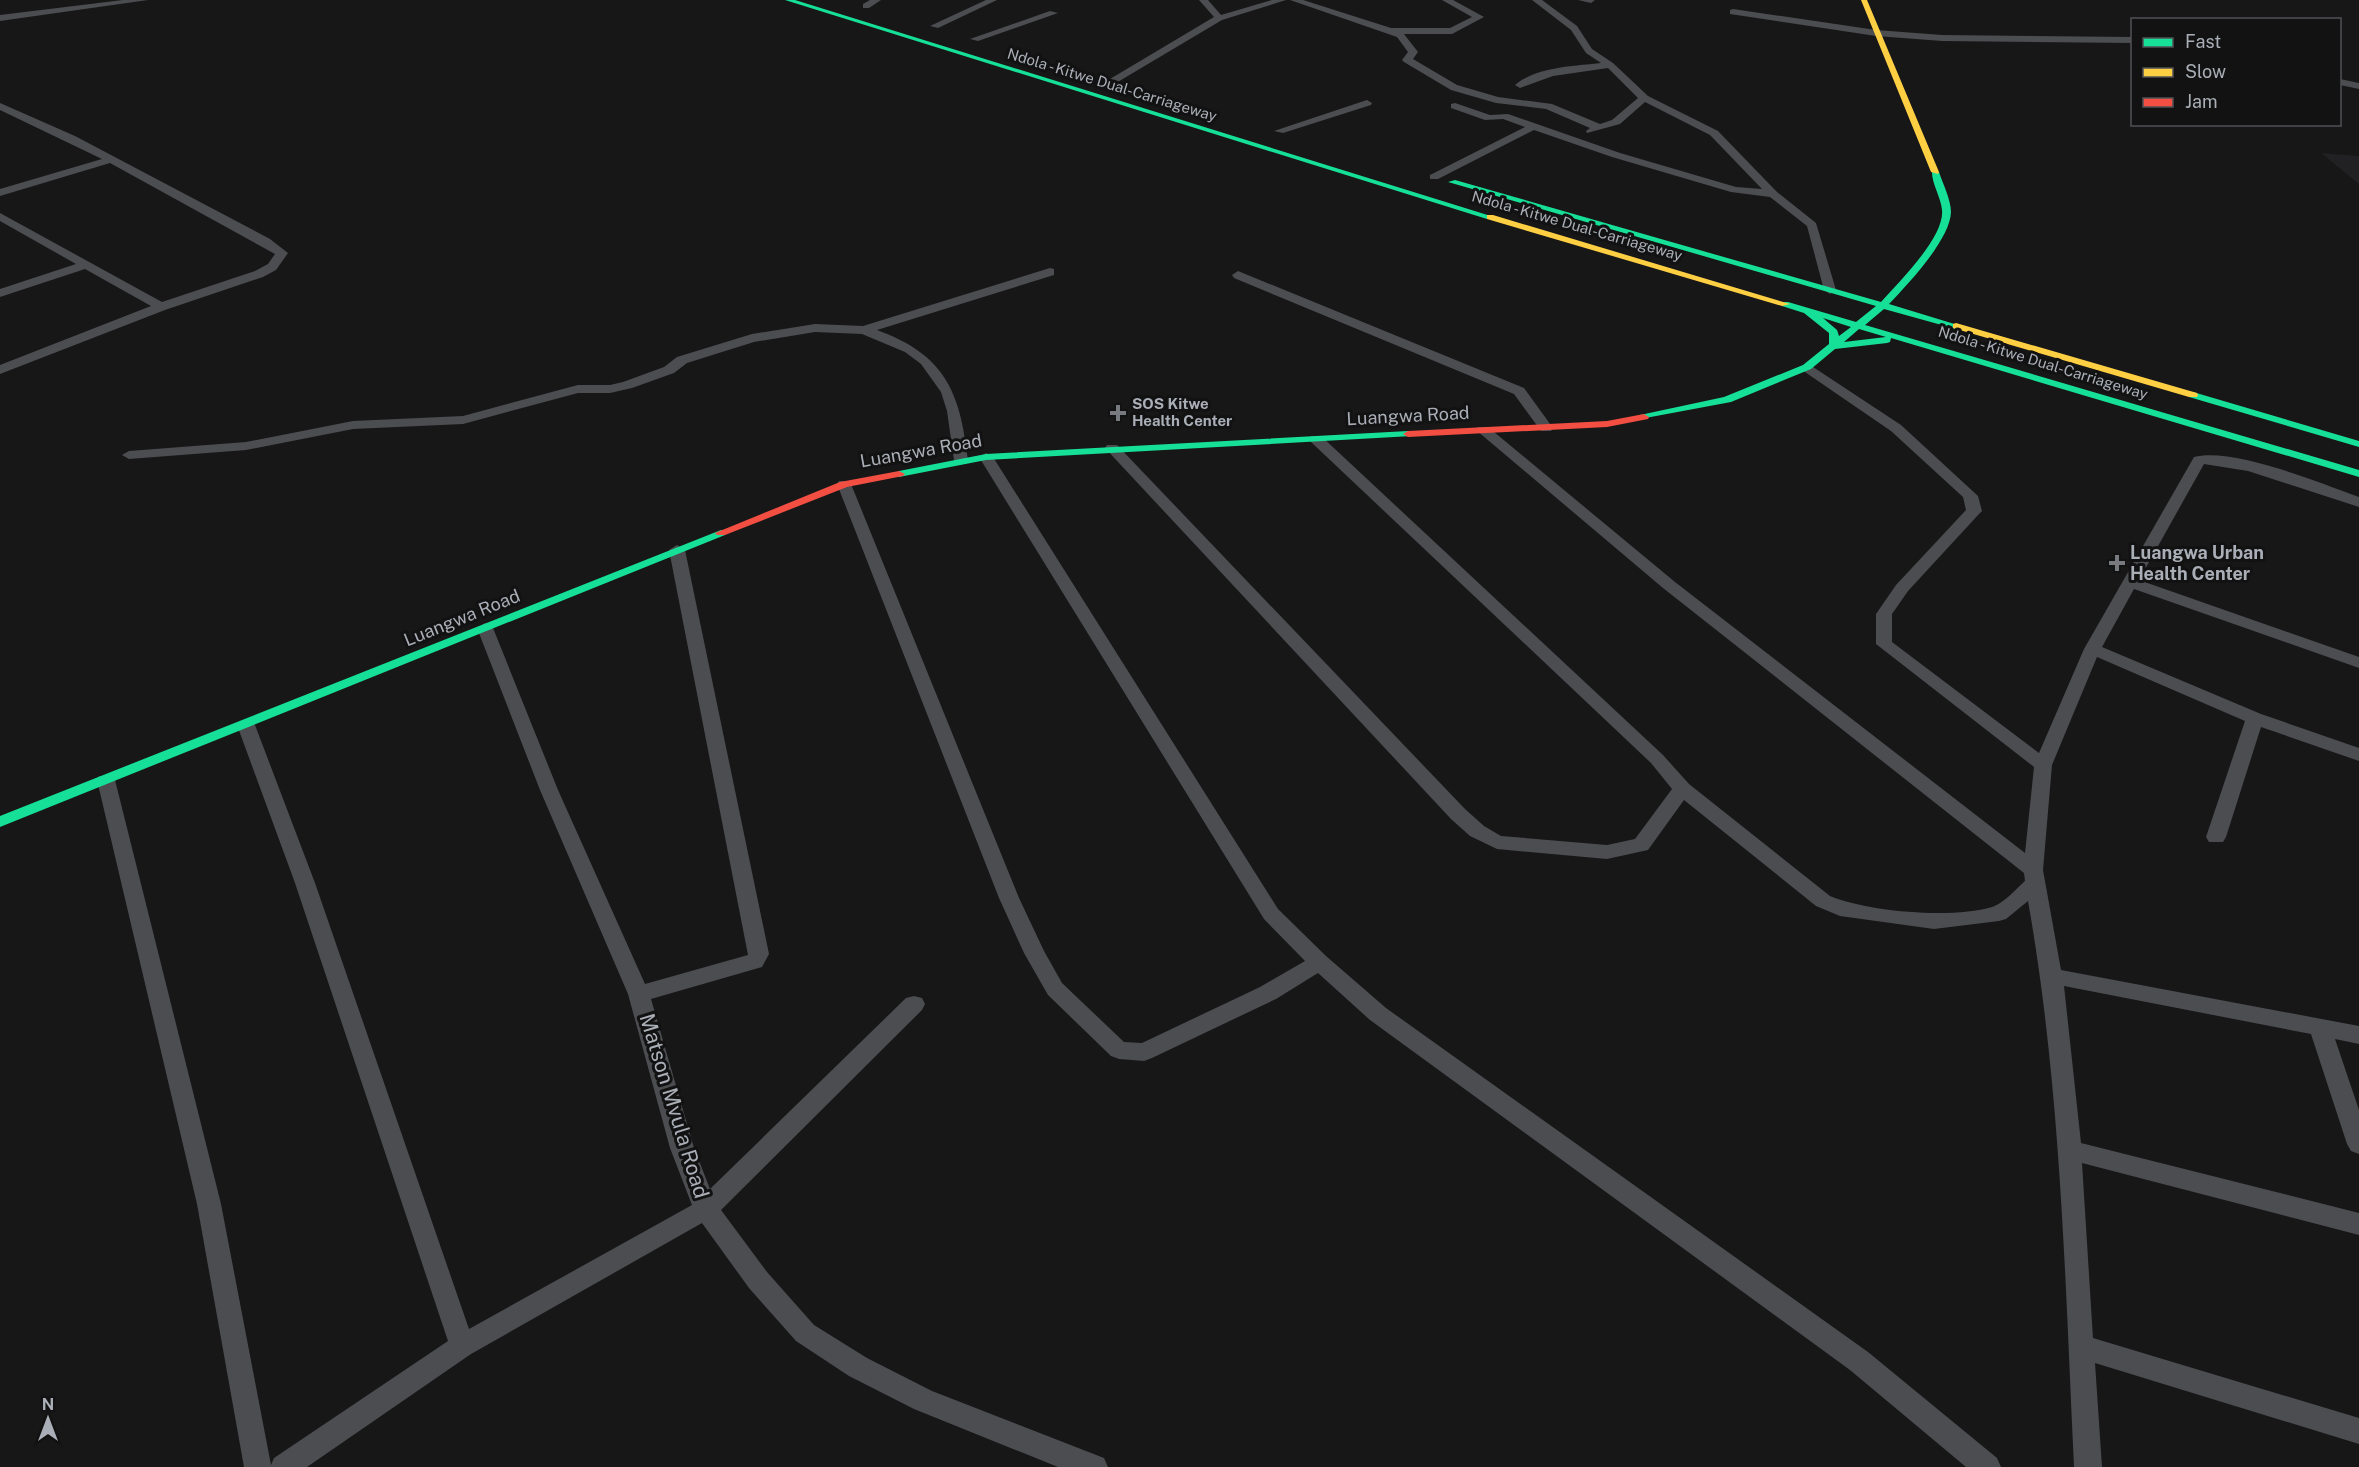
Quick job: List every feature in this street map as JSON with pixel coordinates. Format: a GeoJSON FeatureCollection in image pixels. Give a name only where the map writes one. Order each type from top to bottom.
{"type":"FeatureCollection","features":[{"type":"Feature","properties":{"kind":"main road","name":"Ndola - Kitwe Dual-Carriageway"},"geometry":{"type":"LineString","coordinates":[[788,0],[1404,192],[2359,474]]}},
{"type":"Feature","properties":{"kind":"main road","name":"Luangwa Road"},"geometry":{"type":"LineString","coordinates":[[0,822],[844,484],[986,457],[1112,448],[1546,428],[1607,423],[1716,402],[1748,392],[1807,367],[1883,305],[1927,254],[1943,229],[1947,211],[1938,180],[1864,0]]}},
{"type":"Feature","properties":{"kind":"main road"},"geometry":{"type":"LineString","coordinates":[[867,3],[889,13]]}},
{"type":"Feature","properties":{"kind":"main road","name":"Ndola - Kitwe Dual-Carriageway"},"geometry":{"type":"LineString","coordinates":[[929,24],[998,46]]}},
{"type":"Feature","properties":{"kind":"main road","name":"Ndola - Kitwe Dual-Carriageway"},"geometry":{"type":"LineString","coordinates":[[1108,79],[1134,87]]}},
{"type":"Feature","properties":{"kind":"main road"},"geometry":{"type":"LineString","coordinates":[[1265,127],[1301,138]]}},
{"type":"Feature","properties":{"kind":"main road","name":"Ndola - Kitwe Dual-Carriageway"},"geometry":{"type":"LineString","coordinates":[[1428,176],[1883,305],[2359,444]]}},
{"type":"Feature","properties":{"kind":"main road"},"geometry":{"type":"LineString","coordinates":[[1808,311],[1834,332],[1834,346],[1868,341],[1907,340]]}},
{"type":"Feature","properties":{"kind":"street"},"geometry":{"type":"LineString","coordinates":[[0,18],[138,0]]}},
{"type":"Feature","properties":{"kind":"street"},"geometry":{"type":"LineString","coordinates":[[929,24],[993,0]]}},
{"type":"Feature","properties":{"kind":"street"},"geometry":{"type":"LineString","coordinates":[[1203,0],[1219,18]]}},
{"type":"Feature","properties":{"kind":"street"},"geometry":{"type":"LineString","coordinates":[[1108,79],[1219,18],[1282,0]]}},
{"type":"Feature","properties":{"kind":"street"},"geometry":{"type":"LineString","coordinates":[[1294,0],[1400,35],[1413,52],[1407,60],[1455,88],[1466,88],[1496,100],[1548,105],[1600,128]]}},
{"type":"Feature","properties":{"kind":"street"},"geometry":{"type":"LineString","coordinates":[[1391,31],[1452,31],[1479,17],[1446,0]]}},
{"type":"Feature","properties":{"kind":"street"},"geometry":{"type":"LineString","coordinates":[[1582,0],[1591,0]]}},
{"type":"Feature","properties":{"kind":"street"},"geometry":{"type":"LineString","coordinates":[[1539,1],[1574,28],[1588,51],[1610,65],[1644,98],[1714,133],[1773,194],[1814,228],[1830,291]]}},
{"type":"Feature","properties":{"kind":"street"},"geometry":{"type":"LineString","coordinates":[[1732,12],[1876,33],[2023,41],[2131,40]]}},
{"type":"Feature","properties":{"kind":"street"},"geometry":{"type":"LineString","coordinates":[[965,36],[1053,14]]}},
{"type":"Feature","properties":{"kind":"street"},"geometry":{"type":"LineString","coordinates":[[1520,85],[1531,79],[1562,72],[1610,65]]}},
{"type":"Feature","properties":{"kind":"street"},"geometry":{"type":"LineString","coordinates":[[2341,82],[2359,86]]}},
{"type":"Feature","properties":{"kind":"street"},"geometry":{"type":"LineString","coordinates":[[1569,139],[1616,122],[1644,98]]}},
{"type":"Feature","properties":{"kind":"street"},"geometry":{"type":"LineString","coordinates":[[1279,131],[1367,104]]}},
{"type":"Feature","properties":{"kind":"street"},"geometry":{"type":"LineString","coordinates":[[0,106],[112,159],[282,253],[272,267],[260,274],[162,307],[0,370]]}},
{"type":"Feature","properties":{"kind":"street"},"geometry":{"type":"LineString","coordinates":[[1455,106],[1489,118],[1504,116],[1532,128],[1735,190],[1773,194]]}},
{"type":"Feature","properties":{"kind":"street"},"geometry":{"type":"LineString","coordinates":[[1428,176],[1532,128]]}},
{"type":"Feature","properties":{"kind":"street"},"geometry":{"type":"LineString","coordinates":[[0,193],[112,159]]}},
{"type":"Feature","properties":{"kind":"street"},"geometry":{"type":"LineString","coordinates":[[0,216],[162,307]]}},
{"type":"Feature","properties":{"kind":"street"},"geometry":{"type":"LineString","coordinates":[[0,293],[86,265]]}},
{"type":"Feature","properties":{"kind":"street"},"geometry":{"type":"LineString","coordinates":[[129,455],[246,446],[353,425],[464,420],[578,389],[610,389],[627,385],[669,370],[682,360],[752,338],[815,328],[864,330],[1050,272]]}},
{"type":"Feature","properties":{"kind":"street"},"geometry":{"type":"LineString","coordinates":[[1238,275],[1520,391],[1546,428]]}},
{"type":"Feature","properties":{"kind":"street"},"geometry":{"type":"LineString","coordinates":[[864,330],[907,348],[926,360],[942,377],[958,419],[961,460]]}},
{"type":"Feature","properties":{"kind":"street"},"geometry":{"type":"LineString","coordinates":[[1807,367],[1896,428],[1948,478],[1962,488],[1974,505],[1974,511],[1902,588],[1884,614],[1884,644],[2043,765]]}},
{"type":"Feature","properties":{"kind":"street"},"geometry":{"type":"LineString","coordinates":[[1483,430],[1669,585],[2034,878]]}},
{"type":"Feature","properties":{"kind":"street"},"geometry":{"type":"LineString","coordinates":[[1316,439],[1657,759],[1682,789],[1822,901],[1847,911],[1934,921],[1970,919],[1999,914],[2034,878]]}},
{"type":"Feature","properties":{"kind":"street"},"geometry":{"type":"LineString","coordinates":[[1112,448],[1458,814],[1477,831],[1497,842],[1607,852],[1641,845],[1682,789]]}},
{"type":"Feature","properties":{"kind":"street"},"geometry":{"type":"LineString","coordinates":[[986,457],[1271,914],[1319,962],[1378,1014],[1859,1361],[1987,1467]]}},
{"type":"Feature","properties":{"kind":"street"},"geometry":{"type":"LineString","coordinates":[[2088,1467],[2083,1347],[2070,1150],[2052,976],[2034,878],[2043,765],[2092,649],[2199,460],[2204,458],[2252,468],[2359,502]]}},
{"type":"Feature","properties":{"kind":"street"},"geometry":{"type":"LineString","coordinates":[[844,484],[1009,898],[1034,953],[1055,989],[1073,1009],[1119,1050],[1144,1052],[1268,993],[1319,962]]}},
{"type":"Feature","properties":{"kind":"street"},"geometry":{"type":"LineString","coordinates":[[639,994],[755,961],[759,954],[677,550]]}},
{"type":"Feature","properties":{"kind":"street"},"geometry":{"type":"LineString","coordinates":[[2130,582],[2359,663]]}},
{"type":"Feature","properties":{"kind":"street","name":"Matson Mvula Road"},"geometry":{"type":"LineString","coordinates":[[485,628],[549,790],[639,994],[682,1148],[706,1209],[758,1280],[805,1333],[858,1367],[923,1400],[1062,1462],[1094,1467]]}},
{"type":"Feature","properties":{"kind":"street"},"geometry":{"type":"LineString","coordinates":[[2092,649],[2255,718],[2359,755]]}},
{"type":"Feature","properties":{"kind":"street"},"geometry":{"type":"LineString","coordinates":[[2216,837],[2255,718]]}},
{"type":"Feature","properties":{"kind":"street"},"geometry":{"type":"LineString","coordinates":[[246,725],[305,883],[462,1346]]}},
{"type":"Feature","properties":{"kind":"street"},"geometry":{"type":"LineString","coordinates":[[106,780],[209,1204],[258,1467]]}},
{"type":"Feature","properties":{"kind":"street"},"geometry":{"type":"LineString","coordinates":[[2052,976],[2359,1035]]}},
{"type":"Feature","properties":{"kind":"street"},"geometry":{"type":"LineString","coordinates":[[284,1467],[462,1346],[706,1209],[914,1004]]}},
{"type":"Feature","properties":{"kind":"street"},"geometry":{"type":"LineString","coordinates":[[2320,1028],[2359,1144]]}},
{"type":"Feature","properties":{"kind":"street"},"geometry":{"type":"LineString","coordinates":[[2070,1150],[2359,1224]]}},
{"type":"Feature","properties":{"kind":"street"},"geometry":{"type":"LineString","coordinates":[[2083,1347],[2359,1431]]}},
{"type":"Feature","properties":{"kind":"shaded area"},"geometry":{"type":"Polygon","coordinates":[[[2321,153],[2359,156],[2359,184],[2321,153]]]}},
{"type":"Feature","properties":{"kind":"traffic: fast"},"geometry":{"type":"LineString","coordinates":[[788,0],[1490,217]]}},
{"type":"Feature","properties":{"kind":"traffic: fast"},"geometry":{"type":"LineString","coordinates":[[1644,417],[1727,400],[1807,367],[1883,305],[1915,271],[1943,229],[1947,211],[1935,172]]}},
{"type":"Feature","properties":{"kind":"traffic: fast"},"geometry":{"type":"LineString","coordinates":[[1452,182],[1956,326]]}},
{"type":"Feature","properties":{"kind":"traffic: fast"},"geometry":{"type":"LineString","coordinates":[[1785,304],[2359,474]]}},
{"type":"Feature","properties":{"kind":"traffic: fast"},"geometry":{"type":"LineString","coordinates":[[1808,311],[1834,332],[1834,346],[1887,340]]}},
{"type":"Feature","properties":{"kind":"traffic: fast"},"geometry":{"type":"LineString","coordinates":[[2193,395],[2359,444]]}},
{"type":"Feature","properties":{"kind":"traffic: fast"},"geometry":{"type":"LineString","coordinates":[[899,474],[986,457],[1408,434]]}},
{"type":"Feature","properties":{"kind":"traffic: fast"},"geometry":{"type":"LineString","coordinates":[[0,822],[721,533]]}},
{"type":"Feature","properties":{"kind":"traffic: slow"},"geometry":{"type":"LineString","coordinates":[[1864,0],[1935,172]]}},
{"type":"Feature","properties":{"kind":"traffic: slow"},"geometry":{"type":"LineString","coordinates":[[1490,217],[1785,304]]}},
{"type":"Feature","properties":{"kind":"traffic: slow"},"geometry":{"type":"LineString","coordinates":[[1956,326],[2193,395]]}},
{"type":"Feature","properties":{"kind":"traffic: jam"},"geometry":{"type":"LineString","coordinates":[[1408,434],[1607,424],[1644,417]]}},
{"type":"Feature","properties":{"kind":"traffic: jam"},"geometry":{"type":"LineString","coordinates":[[721,533],[844,484],[899,474]]}},
{"type":"Feature","properties":{"kind":"place","name":"SOS Kitwe Health Center"},"geometry":{"type":"Point","coordinates":[1118,413]}},
{"type":"Feature","properties":{"kind":"place","name":"Luangwa Urban Health Center"},"geometry":{"type":"Point","coordinates":[2117,563]}}]}
